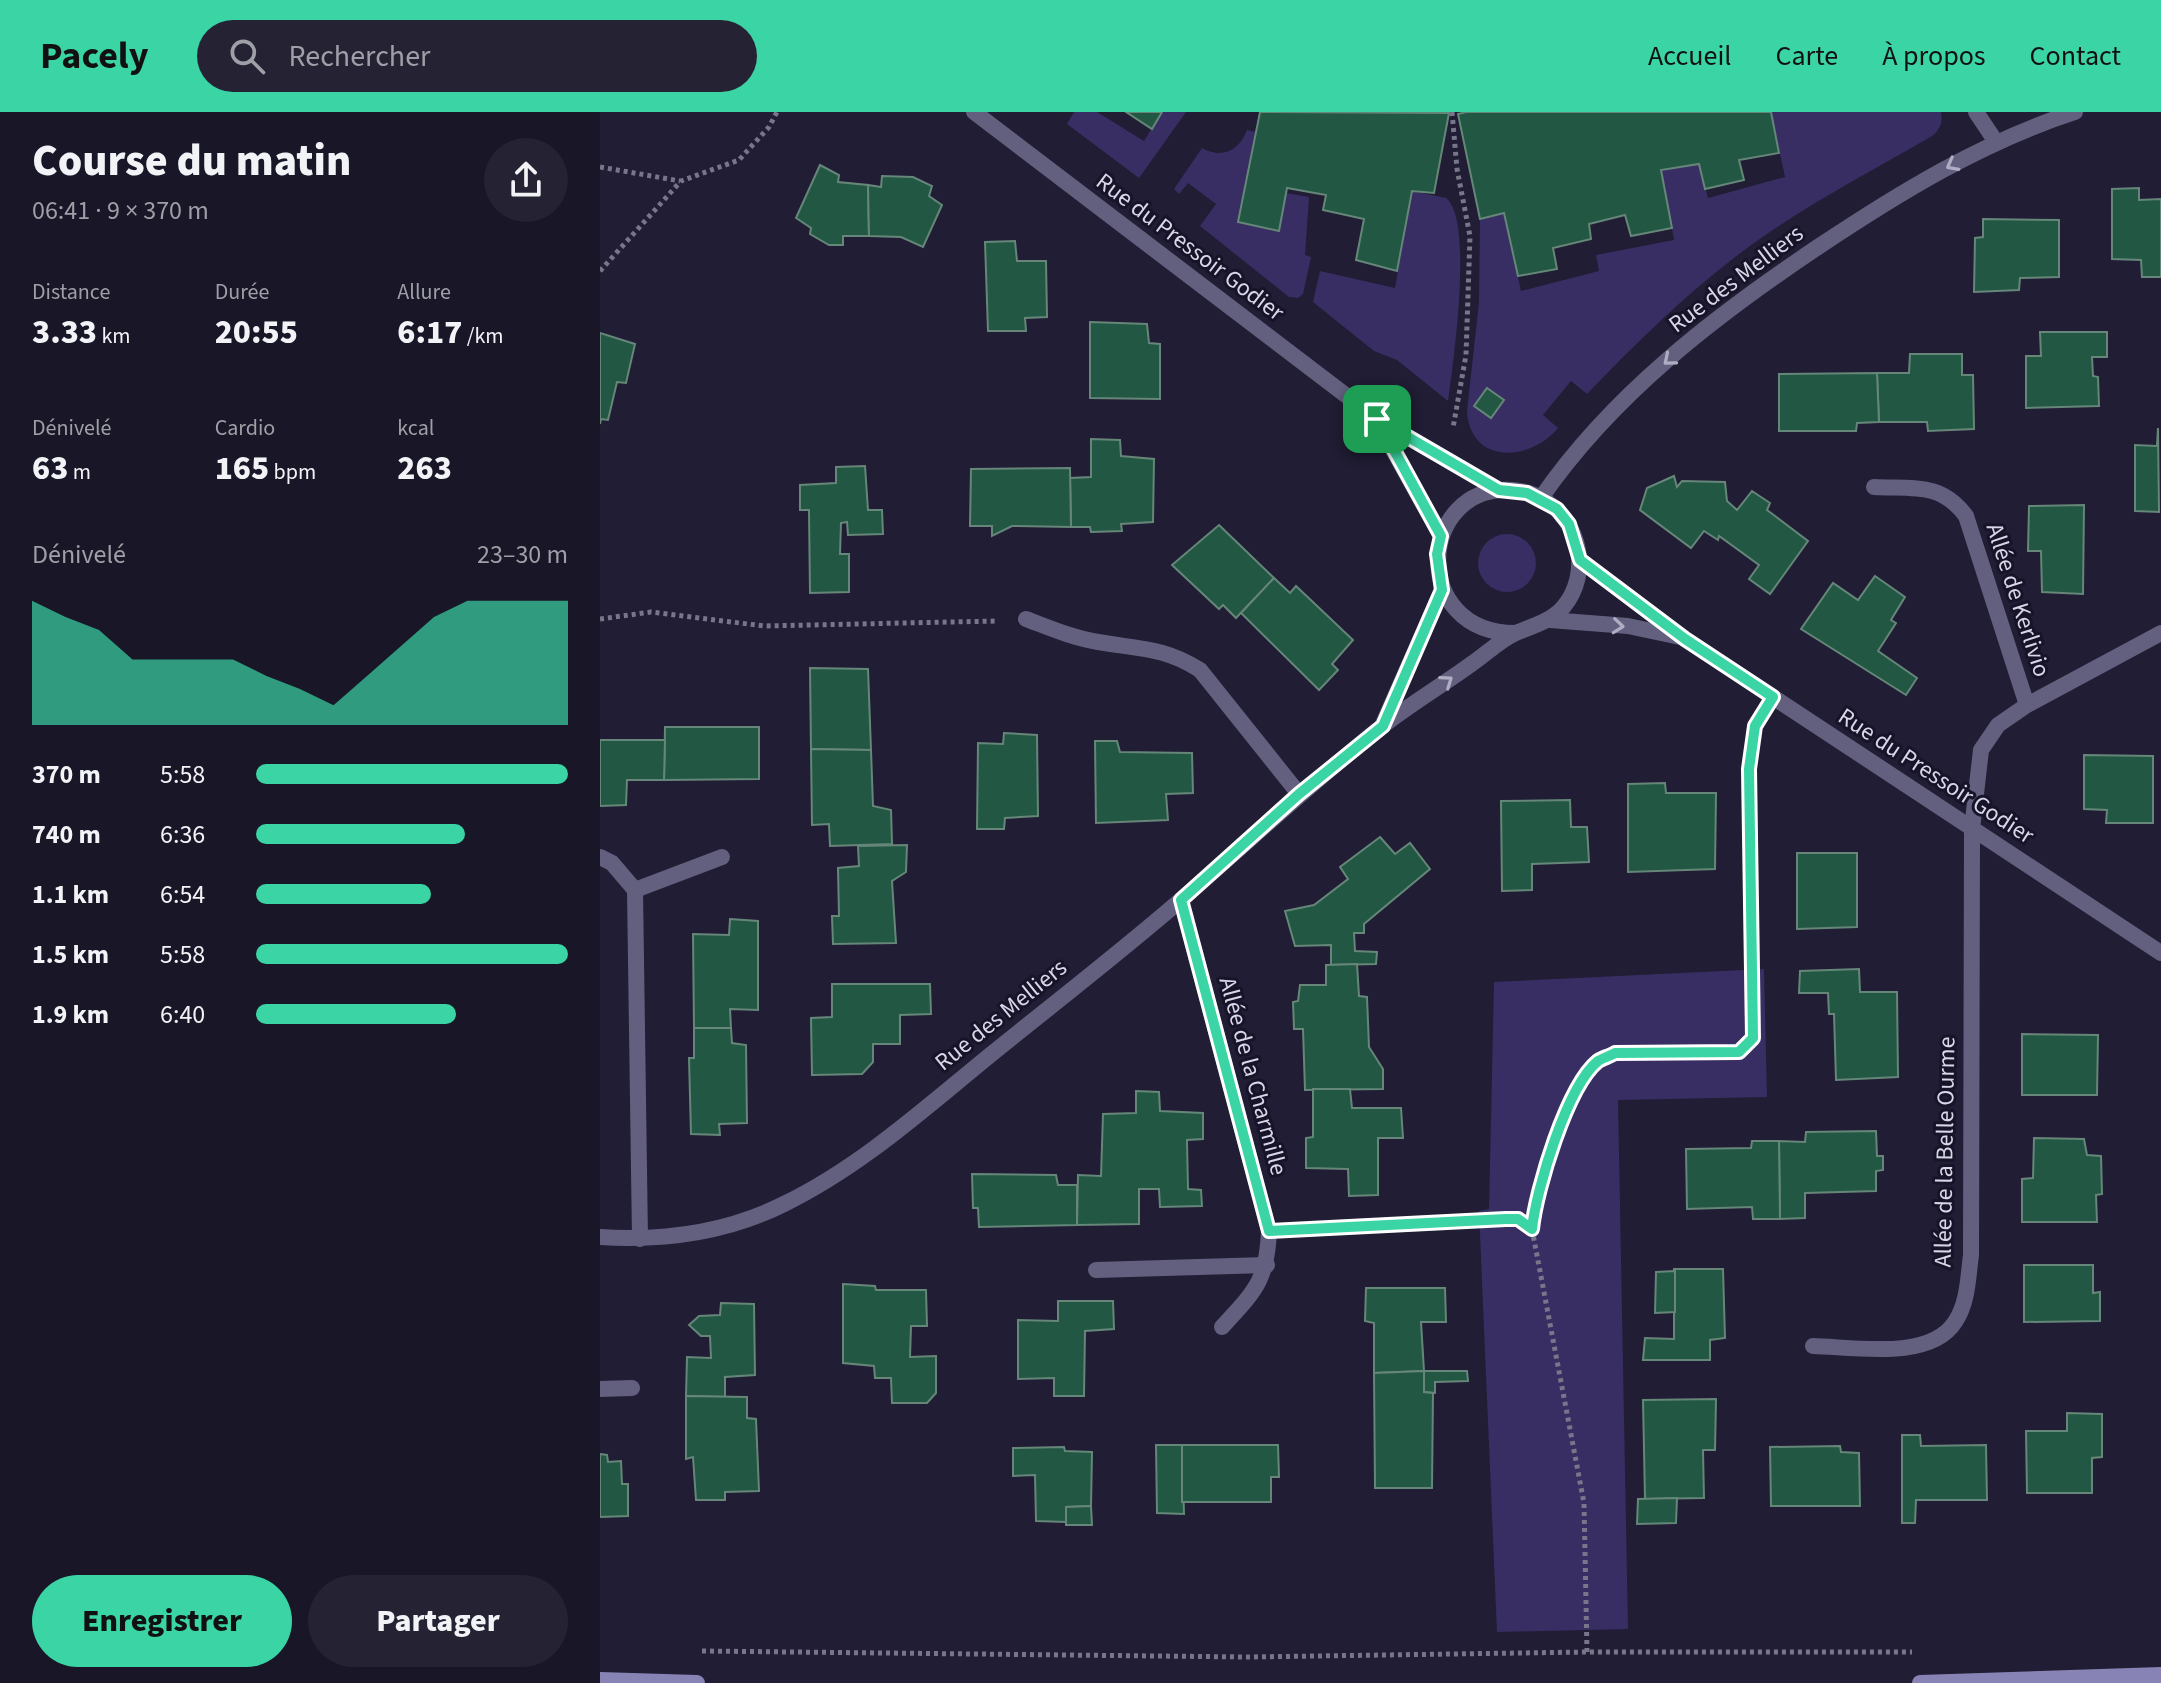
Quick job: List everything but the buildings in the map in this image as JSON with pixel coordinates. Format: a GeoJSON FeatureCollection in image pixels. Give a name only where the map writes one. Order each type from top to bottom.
{"type":"FeatureCollection","features":[{"type":"Feature","properties":{"kind":"main road"},"geometry":{"type":"LineString","coordinates":[[1920,1683],[2161,1675]]}},
{"type":"Feature","properties":{"kind":"main road"},"geometry":{"type":"LineString","coordinates":[[600,1680],[697,1683]]}},
{"type":"Feature","properties":{"kind":"street","name":"Rue du Pressoir Godier"},"geometry":{"type":"LineString","coordinates":[[974,112],[1377,419],[1499,490]]}},
{"type":"Feature","properties":{"kind":"street"},"geometry":{"type":"LineString","coordinates":[[1976,112],[1996,142]]}},
{"type":"Feature","properties":{"kind":"street","name":"Rue des Melliers"},"geometry":{"type":"LineString","coordinates":[[1541,498],[1609,413],[1749,294],[1885,201],[1996,142],[2075,112]]}},
{"type":"Feature","properties":{"kind":"street","name":"Rue du Pressoir Godier"},"geometry":{"type":"LineString","coordinates":[[1377,419],[1441,536]]}},
{"type":"Feature","properties":{"kind":"street","name":"Allée de Kerlivio"},"geometry":{"type":"LineString","coordinates":[[1874,487],[1937,490],[1954,500],[1966,516],[2027,705]]}},
{"type":"Feature","properties":{"kind":"street"},"geometry":{"type":"LineString","coordinates":[[1499,490],[1513,490],[1541,498],[1569,524],[1580,560],[1572,594],[1550,620],[1516,633],[1501,633],[1472,623],[1460,615],[1442,590],[1437,554],[1441,536],[1458,510],[1470,501],[1499,490]]}},
{"type":"Feature","properties":{"kind":"street","name":"Rue du Pressoir Godier"},"geometry":{"type":"LineString","coordinates":[[1580,560],[1685,639],[2161,953]]}},
{"type":"Feature","properties":{"kind":"street","name":"Rue des Melliers"},"geometry":{"type":"LineString","coordinates":[[1383,726],[1442,590]]}},
{"type":"Feature","properties":{"kind":"street"},"geometry":{"type":"LineString","coordinates":[[1026,619],[1075,637],[1159,649],[1182,658],[1200,670],[1299,794]]}},
{"type":"Feature","properties":{"kind":"street","name":"Rue du Pressoir Godier"},"geometry":{"type":"LineString","coordinates":[[1550,620],[1628,626],[1685,639]]}},
{"type":"Feature","properties":{"kind":"street","name":"Rue des Melliers"},"geometry":{"type":"LineString","coordinates":[[600,1237],[640,1239],[703,1232],[739,1223],[783,1205],[860,1161],[1181,900],[1299,794],[1383,726],[1516,633]]}},
{"type":"Feature","properties":{"kind":"street","name":"Allée de Kerlivio"},"geometry":{"type":"LineString","coordinates":[[1972,829],[1981,750],[1998,725],[2027,705],[2161,633]]}},
{"type":"Feature","properties":{"kind":"street","name":"Allée de la Belle Ourme"},"geometry":{"type":"LineString","coordinates":[[1813,1346],[1921,1347],[1944,1336],[1957,1321],[1965,1298],[1971,1255],[1972,829]]}},
{"type":"Feature","properties":{"kind":"street"},"geometry":{"type":"LineString","coordinates":[[600,857],[612,863],[635,890],[640,1239]]}},
{"type":"Feature","properties":{"kind":"street"},"geometry":{"type":"LineString","coordinates":[[635,890],[722,857]]}},
{"type":"Feature","properties":{"kind":"street","name":"Allée de la Charmille"},"geometry":{"type":"LineString","coordinates":[[1181,900],[1269,1231],[1267,1265],[1253,1293],[1222,1327]]}},
{"type":"Feature","properties":{"kind":"street"},"geometry":{"type":"LineString","coordinates":[[1096,1270],[1267,1265]]}},
{"type":"Feature","properties":{"kind":"street"},"geometry":{"type":"LineString","coordinates":[[600,1389],[632,1388]]}},
{"type":"Feature","properties":{"kind":"path"},"geometry":{"type":"LineString","coordinates":[[600,271],[681,181],[739,160],[769,127],[777,112]]}},
{"type":"Feature","properties":{"kind":"path"},"geometry":{"type":"LineString","coordinates":[[1435,453],[1453,428],[1466,355],[1470,236],[1457,169],[1452,112]]}},
{"type":"Feature","properties":{"kind":"path"},"geometry":{"type":"LineString","coordinates":[[600,167],[681,181]]}},
{"type":"Feature","properties":{"kind":"path"},"geometry":{"type":"LineString","coordinates":[[600,619],[651,612],[764,626],[1026,619]]}},
{"type":"Feature","properties":{"kind":"path"},"geometry":{"type":"LineString","coordinates":[[1587,1652],[1584,1503],[1532,1229],[1535,1205],[1565,1116],[1597,1061],[1615,1053],[1739,1052],[1753,1038],[1749,769],[1755,726],[1773,697]]}},
{"type":"Feature","properties":{"kind":"path"},"geometry":{"type":"LineString","coordinates":[[1269,1231],[1506,1219],[1518,1219],[1532,1229]]}},
{"type":"Feature","properties":{"kind":"path"},"geometry":{"type":"LineString","coordinates":[[691,1651],[1248,1657],[1587,1652],[1921,1652]]}},
{"type":"Feature","properties":{"kind":"shaded area"},"geometry":{"type":"Polygon","coordinates":[[[1074,112],[1097,112],[1144,141],[1162,112],[1186,112],[1139,178],[1067,124],[1074,112]]]}},
{"type":"Feature","properties":{"kind":"shaded area"},"geometry":{"type":"Polygon","coordinates":[[[1771,112],[1941,112],[1942,119],[1932,136],[1797,214],[1731,260],[1667,315],[1587,394],[1571,381],[1543,415],[1558,428],[1546,439],[1518,452],[1490,449],[1479,441],[1471,429],[1467,411],[1479,302],[1480,219],[1504,213],[1521,291],[1599,271],[1596,255],[1674,240],[1661,170],[1699,164],[1708,198],[1785,177],[1771,112]]]}},
{"type":"Feature","properties":{"kind":"shaded area"},"geometry":{"type":"Polygon","coordinates":[[[1247,130],[1256,132],[1238,222],[1286,193],[1309,197],[1305,255],[1311,257],[1303,294],[1298,298],[1289,297],[1200,226],[1216,204],[1188,183],[1179,194],[1174,189],[1202,148],[1216,153],[1229,151],[1235,148],[1247,130]]]}},
{"type":"Feature","properties":{"kind":"shaded area"},"geometry":{"type":"Polygon","coordinates":[[[1412,191],[1446,198],[1454,211],[1459,234],[1459,294],[1448,401],[1397,360],[1374,351],[1313,302],[1320,271],[1395,288],[1412,191]]]}},
{"type":"Feature","properties":{"kind":"shaded area"},"geometry":{"type":"Polygon","coordinates":[[[1507,534],[1528,542],[1536,563],[1528,584],[1507,592],[1486,584],[1478,563],[1486,542],[1507,534]]]}},
{"type":"Feature","properties":{"kind":"shaded area"},"geometry":{"type":"Polygon","coordinates":[[[1764,969],[1767,1097],[1618,1100],[1628,1629],[1497,1632],[1479,1211],[1489,1209],[1494,982],[1764,969]]]}},
{"type":"Feature","properties":{"kind":"route"},"geometry":{"type":"LineString","coordinates":[[1377,419],[1499,490],[1527,493],[1557,509],[1569,524],[1580,560],[1685,639],[1773,697],[1755,726],[1749,769],[1753,1038],[1747,1048],[1739,1052],[1615,1053],[1597,1061],[1565,1116],[1543,1173],[1532,1229],[1518,1219],[1506,1219],[1269,1231],[1181,900],[1299,794],[1383,726],[1442,590],[1437,554],[1441,536],[1414,481],[1377,419]]}}]}
